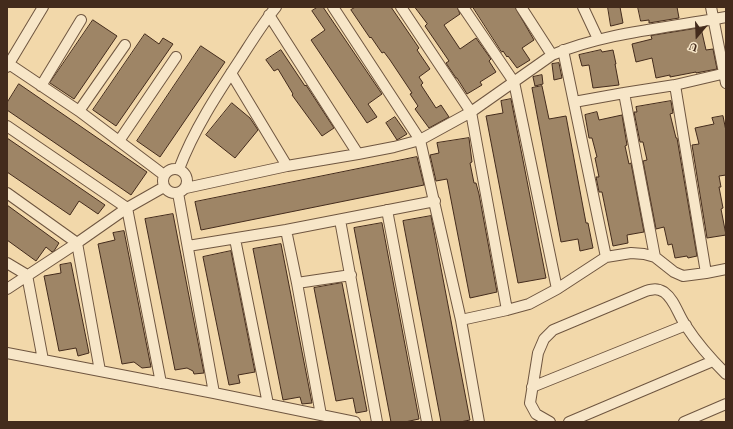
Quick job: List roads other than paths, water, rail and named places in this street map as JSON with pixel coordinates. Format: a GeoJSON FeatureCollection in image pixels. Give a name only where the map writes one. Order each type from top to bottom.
{"type":"FeatureCollection","features":[{"type":"Feature","properties":{"kind":"street"},"geometry":{"type":"LineString","coordinates":[[43,7],[8,65],[79,111],[164,175]]}},
{"type":"Feature","properties":{"kind":"street"},"geometry":{"type":"LineString","coordinates":[[332,7],[420,140],[435,201],[460,320],[479,422]]}},
{"type":"Feature","properties":{"kind":"street"},"geometry":{"type":"LineString","coordinates":[[401,7],[471,112],[507,310]]}},
{"type":"Feature","properties":{"kind":"street"},"geometry":{"type":"LineString","coordinates":[[463,7],[514,82],[557,289]]}},
{"type":"Feature","properties":{"kind":"street"},"geometry":{"type":"LineString","coordinates":[[521,7],[552,55]]}},
{"type":"Feature","properties":{"kind":"street"},"geometry":{"type":"LineString","coordinates":[[583,7],[598,39]]}},
{"type":"Feature","properties":{"kind":"street"},"geometry":{"type":"LineString","coordinates":[[574,102],[624,92],[725,77],[711,7]]}},
{"type":"Feature","properties":{"kind":"street"},"geometry":{"type":"LineString","coordinates":[[179,169],[186,150],[198,128],[231,73],[273,11],[358,154]]}},
{"type":"Feature","properties":{"kind":"street"},"geometry":{"type":"LineString","coordinates":[[214,392],[188,246],[182,190],[188,179],[186,174],[179,169],[170,169],[164,175],[162,181],[164,187],[171,192],[182,190],[288,166],[394,147],[420,140],[471,112],[552,55],[563,50],[598,39],[726,17]]}},
{"type":"Feature","properties":{"kind":"street"},"geometry":{"type":"LineString","coordinates":[[41,86],[81,20]]}},
{"type":"Feature","properties":{"kind":"street"},"geometry":{"type":"LineString","coordinates":[[79,111],[126,45]]}},
{"type":"Feature","properties":{"kind":"street"},"geometry":{"type":"LineString","coordinates":[[563,50],[606,256]]}},
{"type":"Feature","properties":{"kind":"street"},"geometry":{"type":"LineString","coordinates":[[119,141],[176,57]]}},
{"type":"Feature","properties":{"kind":"street"},"geometry":{"type":"LineString","coordinates":[[231,73],[288,166]]}},
{"type":"Feature","properties":{"kind":"street"},"geometry":{"type":"LineString","coordinates":[[675,85],[706,273]]}},
{"type":"Feature","properties":{"kind":"street"},"geometry":{"type":"LineString","coordinates":[[624,92],[654,257]]}},
{"type":"Feature","properties":{"kind":"street"},"geometry":{"type":"LineString","coordinates":[[7,126],[127,208],[161,383]]}},
{"type":"Feature","properties":{"kind":"street"},"geometry":{"type":"LineString","coordinates":[[7,289],[127,208],[164,187]]}},
{"type":"Feature","properties":{"kind":"street"},"geometry":{"type":"LineString","coordinates":[[7,193],[77,243],[100,371]]}},
{"type":"Feature","properties":{"kind":"street"},"geometry":{"type":"LineString","coordinates":[[188,246],[286,230],[435,201]]}},
{"type":"Feature","properties":{"kind":"street"},"geometry":{"type":"LineString","coordinates":[[387,210],[426,422]]}},
{"type":"Feature","properties":{"kind":"street"},"geometry":{"type":"LineString","coordinates":[[340,220],[377,422]]}},
{"type":"Feature","properties":{"kind":"street"},"geometry":{"type":"LineString","coordinates":[[286,230],[321,414]]}},
{"type":"Feature","properties":{"kind":"street"},"geometry":{"type":"LineString","coordinates":[[235,238],[268,404]]}},
{"type":"Feature","properties":{"kind":"street"},"geometry":{"type":"LineString","coordinates":[[460,320],[529,304],[557,289],[606,256],[631,253],[644,254],[654,257],[674,272],[683,276],[726,269]]}},
{"type":"Feature","properties":{"kind":"street"},"geometry":{"type":"LineString","coordinates":[[7,263],[26,275],[43,360]]}},
{"type":"Feature","properties":{"kind":"street"},"geometry":{"type":"LineString","coordinates":[[297,283],[351,274]]}},
{"type":"Feature","properties":{"kind":"street"},"geometry":{"type":"LineString","coordinates":[[550,422],[536,414],[530,403],[538,353],[544,339],[553,330],[655,288],[667,295],[675,305],[686,326],[726,374]]}},
{"type":"Feature","properties":{"kind":"street"},"geometry":{"type":"LineString","coordinates":[[532,387],[686,326]]}},
{"type":"Feature","properties":{"kind":"street"},"geometry":{"type":"LineString","coordinates":[[7,353],[214,392],[355,422]]}},
{"type":"Feature","properties":{"kind":"street"},"geometry":{"type":"LineString","coordinates":[[569,422],[713,360]]}},
{"type":"Feature","properties":{"kind":"street"},"geometry":{"type":"LineString","coordinates":[[684,422],[726,404]]}}]}
